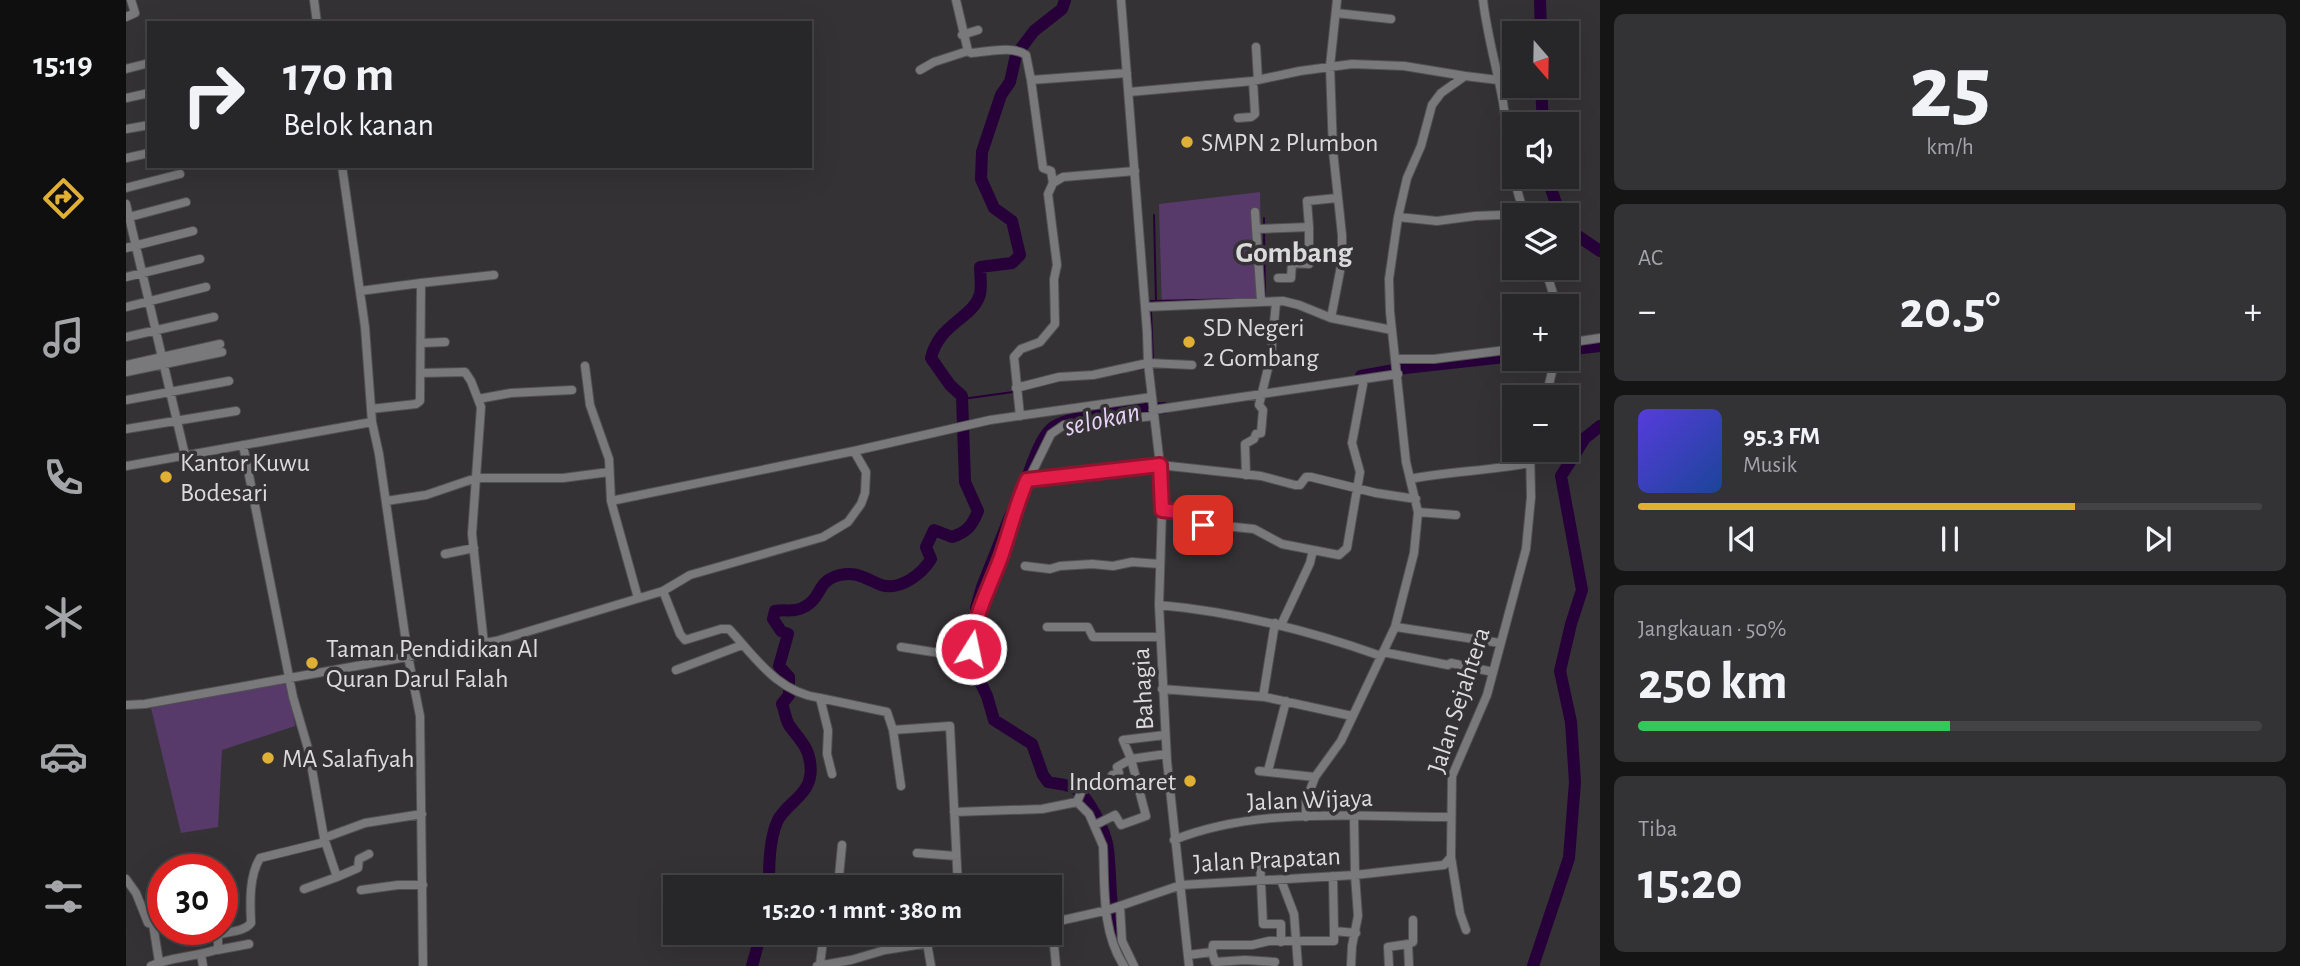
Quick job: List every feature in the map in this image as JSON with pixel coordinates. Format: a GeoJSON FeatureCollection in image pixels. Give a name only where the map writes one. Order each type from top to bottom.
{"type":"FeatureCollection","features":[{"type":"Feature","properties":{"kind":"street"},"geometry":{"type":"LineString","coordinates":[[126,17],[135,13],[131,0]]}},
{"type":"Feature","properties":{"kind":"street"},"geometry":{"type":"LineString","coordinates":[[314,0],[317,21]]}},
{"type":"Feature","properties":{"kind":"street"},"geometry":{"type":"LineString","coordinates":[[956,0],[962,35],[968,51]]}},
{"type":"Feature","properties":{"kind":"street","name":"Bahagia"},"geometry":{"type":"LineString","coordinates":[[1121,0],[1149,307],[1150,365],[1160,465],[1162,510],[1159,605],[1166,754],[1189,966]]}},
{"type":"Feature","properties":{"kind":"street"},"geometry":{"type":"LineString","coordinates":[[1331,318],[1342,261],[1330,66],[1337,0]]}},
{"type":"Feature","properties":{"kind":"street"},"geometry":{"type":"LineString","coordinates":[[1483,0],[1506,122],[1511,170],[1521,203]]}},
{"type":"Feature","properties":{"kind":"street"},"geometry":{"type":"LineString","coordinates":[[1336,13],[1391,19]]}},
{"type":"Feature","properties":{"kind":"street"},"geometry":{"type":"LineString","coordinates":[[962,35],[978,30]]}},
{"type":"Feature","properties":{"kind":"street"},"geometry":{"type":"LineString","coordinates":[[1238,118],[1255,114],[1256,47]]}},
{"type":"Feature","properties":{"kind":"street"},"geometry":{"type":"LineString","coordinates":[[920,70],[934,62],[968,51],[1020,51],[1026,56],[1043,168],[1051,171],[1053,183],[1048,194],[1056,265],[1055,324],[1040,342],[1021,349],[1014,356],[1020,416]]}},
{"type":"Feature","properties":{"kind":"street"},"geometry":{"type":"LineString","coordinates":[[126,69],[147,64]]}},
{"type":"Feature","properties":{"kind":"street"},"geometry":{"type":"LineString","coordinates":[[1129,92],[1255,80],[1330,66],[1376,64],[1498,80]]}},
{"type":"Feature","properties":{"kind":"street"},"geometry":{"type":"LineString","coordinates":[[1031,80],[1127,73]]}},
{"type":"Feature","properties":{"kind":"street"},"geometry":{"type":"LineString","coordinates":[[1306,817],[1306,801],[1315,777],[1341,741],[1395,627],[1414,553],[1418,512],[1410,479],[1392,330],[1389,279],[1407,178],[1432,105],[1441,93],[1465,75]]}},
{"type":"Feature","properties":{"kind":"street"},"geometry":{"type":"LineString","coordinates":[[126,98],[147,93]]}},
{"type":"Feature","properties":{"kind":"street"},"geometry":{"type":"LineString","coordinates":[[126,129],[147,125]]}},
{"type":"Feature","properties":{"kind":"street"},"geometry":{"type":"LineString","coordinates":[[126,158],[147,153]]}},
{"type":"Feature","properties":{"kind":"street"},"geometry":{"type":"LineString","coordinates":[[341,168],[360,291],[372,422],[387,501],[408,656],[420,716],[423,966]]}},
{"type":"Feature","properties":{"kind":"street"},"geometry":{"type":"LineString","coordinates":[[1053,183],[1063,177],[1135,171]]}},
{"type":"Feature","properties":{"kind":"street"},"geometry":{"type":"LineString","coordinates":[[126,188],[180,174]]}},
{"type":"Feature","properties":{"kind":"street"},"geometry":{"type":"LineString","coordinates":[[1278,278],[1291,278],[1293,263],[1309,264],[1307,201],[1337,198]]}},
{"type":"Feature","properties":{"kind":"street"},"geometry":{"type":"LineString","coordinates":[[128,218],[186,202]]}},
{"type":"Feature","properties":{"kind":"street"},"geometry":{"type":"LineString","coordinates":[[126,204],[185,455]]}},
{"type":"Feature","properties":{"kind":"street"},"geometry":{"type":"LineString","coordinates":[[1255,212],[1261,229],[1261,299]]}},
{"type":"Feature","properties":{"kind":"street"},"geometry":{"type":"LineString","coordinates":[[1398,217],[1437,221],[1502,215]]}},
{"type":"Feature","properties":{"kind":"street"},"geometry":{"type":"LineString","coordinates":[[1261,229],[1309,228]]}},
{"type":"Feature","properties":{"kind":"street"},"geometry":{"type":"LineString","coordinates":[[126,248],[193,231]]}},
{"type":"Feature","properties":{"kind":"street"},"geometry":{"type":"LineString","coordinates":[[126,277],[200,259]]}},
{"type":"Feature","properties":{"kind":"street"},"geometry":{"type":"LineString","coordinates":[[360,291],[494,275]]}},
{"type":"Feature","properties":{"kind":"street"},"geometry":{"type":"LineString","coordinates":[[371,409],[418,403],[421,398],[421,283]]}},
{"type":"Feature","properties":{"kind":"street"},"geometry":{"type":"LineString","coordinates":[[126,307],[206,287]]}},
{"type":"Feature","properties":{"kind":"street"},"geometry":{"type":"LineString","coordinates":[[1149,307],[1261,299],[1299,304],[1331,318],[1392,330]]}},
{"type":"Feature","properties":{"kind":"street"},"geometry":{"type":"LineString","coordinates":[[1246,475],[1245,444],[1261,433],[1263,410],[1259,405],[1271,356],[1276,302]]}},
{"type":"Feature","properties":{"kind":"street"},"geometry":{"type":"LineString","coordinates":[[126,337],[214,317]]}},
{"type":"Feature","properties":{"kind":"street"},"geometry":{"type":"LineString","coordinates":[[1579,341],[1600,338]]}},
{"type":"Feature","properties":{"kind":"street"},"geometry":{"type":"LineString","coordinates":[[422,343],[445,342]]}},
{"type":"Feature","properties":{"kind":"street"},"geometry":{"type":"LineString","coordinates":[[126,372],[221,348]]}},
{"type":"Feature","properties":{"kind":"street"},"geometry":{"type":"LineString","coordinates":[[611,501],[854,452],[963,425],[1020,416],[1153,407],[1261,395],[1364,379],[1434,359],[1502,350]]}},
{"type":"Feature","properties":{"kind":"street"},"geometry":{"type":"LineString","coordinates":[[126,365],[163,361]]}},
{"type":"Feature","properties":{"kind":"street"},"geometry":{"type":"LineString","coordinates":[[1017,391],[1049,379],[1150,365],[1192,365]]}},
{"type":"Feature","properties":{"kind":"street"},"geometry":{"type":"LineString","coordinates":[[585,366],[590,405],[609,459],[611,501],[638,598]]}},
{"type":"Feature","properties":{"kind":"street"},"geometry":{"type":"LineString","coordinates":[[421,373],[462,371],[471,381],[478,399],[481,414],[474,548],[484,644]]}},
{"type":"Feature","properties":{"kind":"street"},"geometry":{"type":"LineString","coordinates":[[1162,510],[1186,513],[1195,522],[1209,526],[1254,529],[1282,544],[1339,555],[1346,551],[1360,472],[1352,443],[1364,379]]}},
{"type":"Feature","properties":{"kind":"street"},"geometry":{"type":"LineString","coordinates":[[126,400],[229,382]]}},
{"type":"Feature","properties":{"kind":"street"},"geometry":{"type":"LineString","coordinates":[[478,399],[511,393],[572,390]]}},
{"type":"Feature","properties":{"kind":"street"},"geometry":{"type":"LineString","coordinates":[[901,648],[970,657],[979,607],[1000,558],[1027,480],[1045,443],[1058,427],[1117,418],[1153,407]]}},
{"type":"Feature","properties":{"kind":"street"},"geometry":{"type":"LineString","coordinates":[[126,429],[236,411]]}},
{"type":"Feature","properties":{"kind":"street"},"geometry":{"type":"LineString","coordinates":[[126,466],[372,422]]}},
{"type":"Feature","properties":{"kind":"street"},"geometry":{"type":"LineString","coordinates":[[243,445],[288,677],[309,752],[325,840],[337,877]]}},
{"type":"Feature","properties":{"kind":"street"},"geometry":{"type":"LineString","coordinates":[[129,705],[484,644],[663,591],[690,575],[823,537],[839,529],[855,514],[865,493],[866,472],[854,452]]}},
{"type":"Feature","properties":{"kind":"street"},"geometry":{"type":"LineString","coordinates":[[1410,479],[1439,473],[1504,468],[1530,463]]}},
{"type":"Feature","properties":{"kind":"street","name":"Jalan Sejahtera"},"geometry":{"type":"LineString","coordinates":[[1465,930],[1451,858],[1451,784],[1454,769],[1487,695],[1526,549],[1531,497],[1530,463]]}},
{"type":"Feature","properties":{"kind":"street"},"geometry":{"type":"LineString","coordinates":[[1027,480],[1160,465],[1246,475],[1298,485],[1302,484],[1306,477],[1311,477],[1416,499]]}},
{"type":"Feature","properties":{"kind":"street"},"geometry":{"type":"LineString","coordinates":[[387,501],[426,495],[476,478],[563,478],[610,472]]}},
{"type":"Feature","properties":{"kind":"street"},"geometry":{"type":"LineString","coordinates":[[1418,512],[1456,515]]}},
{"type":"Feature","properties":{"kind":"street"},"geometry":{"type":"LineString","coordinates":[[446,554],[474,548]]}},
{"type":"Feature","properties":{"kind":"street"},"geometry":{"type":"LineString","coordinates":[[1263,697],[1278,624],[1314,550]]}},
{"type":"Feature","properties":{"kind":"street"},"geometry":{"type":"LineString","coordinates":[[1025,566],[1050,569],[1092,564],[1113,566],[1132,562],[1160,564]]}},
{"type":"Feature","properties":{"kind":"street"},"geometry":{"type":"LineString","coordinates":[[663,591],[680,634],[685,639],[726,628],[764,668],[789,689],[871,710],[886,711],[893,730],[901,786]]}},
{"type":"Feature","properties":{"kind":"street"},"geometry":{"type":"LineString","coordinates":[[1159,605],[1210,610],[1278,624],[1384,653],[1493,672]]}},
{"type":"Feature","properties":{"kind":"street"},"geometry":{"type":"LineString","coordinates":[[1047,627],[1087,627],[1093,637],[1160,637]]}},
{"type":"Feature","properties":{"kind":"street"},"geometry":{"type":"LineString","coordinates":[[1396,627],[1500,643]]}},
{"type":"Feature","properties":{"kind":"street"},"geometry":{"type":"LineString","coordinates":[[676,670],[742,645]]}},
{"type":"Feature","properties":{"kind":"street"},"geometry":{"type":"LineString","coordinates":[[1162,689],[1263,697],[1352,716]]}},
{"type":"Feature","properties":{"kind":"street"},"geometry":{"type":"LineString","coordinates":[[820,698],[828,730],[827,754],[832,774]]}},
{"type":"Feature","properties":{"kind":"street"},"geometry":{"type":"LineString","coordinates":[[1286,701],[1263,771],[1315,777]]}},
{"type":"Feature","properties":{"kind":"street"},"geometry":{"type":"LineString","coordinates":[[893,730],[950,726],[957,875]]}},
{"type":"Feature","properties":{"kind":"street"},"geometry":{"type":"LineString","coordinates":[[1097,824],[1115,815],[1121,825],[1146,817],[1123,740],[1165,735]]}},
{"type":"Feature","properties":{"kind":"street"},"geometry":{"type":"LineString","coordinates":[[1077,802],[1082,790],[1110,781],[1112,775],[1119,773],[1117,767],[1130,759],[1166,754]]}},
{"type":"Feature","properties":{"kind":"street"},"geometry":{"type":"LineString","coordinates":[[954,812],[1042,809],[1077,802]]}},
{"type":"Feature","properties":{"kind":"street"},"geometry":{"type":"LineString","coordinates":[[1077,802],[1097,824],[1112,909],[1114,947],[1124,966]]}},
{"type":"Feature","properties":{"kind":"street"},"geometry":{"type":"LineString","coordinates":[[217,950],[218,935],[239,930],[251,923],[251,894],[254,873],[260,858],[325,840],[374,821],[422,814]]}},
{"type":"Feature","properties":{"kind":"street","name":"Jalan Wijaya"},"geometry":{"type":"LineString","coordinates":[[1174,840],[1229,824],[1306,817],[1450,817]]}},
{"type":"Feature","properties":{"kind":"street"},"geometry":{"type":"LineString","coordinates":[[1352,966],[1352,946],[1358,916],[1354,817]]}},
{"type":"Feature","properties":{"kind":"street"},"geometry":{"type":"LineString","coordinates":[[839,875],[842,845]]}},
{"type":"Feature","properties":{"kind":"street"},"geometry":{"type":"LineString","coordinates":[[917,853],[956,856]]}},
{"type":"Feature","properties":{"kind":"street"},"geometry":{"type":"LineString","coordinates":[[304,889],[358,868],[359,859],[369,854]]}},
{"type":"Feature","properties":{"kind":"street"},"geometry":{"type":"LineString","coordinates":[[1355,875],[1438,866],[1451,858]]}},
{"type":"Feature","properties":{"kind":"street"},"geometry":{"type":"LineString","coordinates":[[1260,861],[1263,924],[1281,924],[1281,942]]}},
{"type":"Feature","properties":{"kind":"street","name":"Jalan Prapatan"},"geometry":{"type":"LineString","coordinates":[[1062,920],[1112,909],[1181,885],[1355,875]]}},
{"type":"Feature","properties":{"kind":"street"},"geometry":{"type":"LineString","coordinates":[[1275,962],[1215,962],[1213,945],[1252,945],[1269,941],[1334,941],[1333,876]]}},
{"type":"Feature","properties":{"kind":"street"},"geometry":{"type":"LineString","coordinates":[[126,879],[136,893],[148,923],[153,924],[155,964],[249,944]]}},
{"type":"Feature","properties":{"kind":"street"},"geometry":{"type":"LineString","coordinates":[[1281,880],[1294,914],[1298,966]]}},
{"type":"Feature","properties":{"kind":"street"},"geometry":{"type":"LineString","coordinates":[[361,890],[423,885]]}},
{"type":"Feature","properties":{"kind":"street"},"geometry":{"type":"LineString","coordinates":[[1112,909],[1122,941],[1134,966]]}},
{"type":"Feature","properties":{"kind":"street"},"geometry":{"type":"LineString","coordinates":[[1389,966],[1388,947],[1413,942],[1413,920]]}},
{"type":"Feature","properties":{"kind":"street"},"geometry":{"type":"LineString","coordinates":[[1334,931],[1356,933]]}},
{"type":"Feature","properties":{"kind":"street"},"geometry":{"type":"LineString","coordinates":[[1408,944],[1409,966]]}},
{"type":"Feature","properties":{"kind":"street"},"geometry":{"type":"LineString","coordinates":[[822,945],[818,965],[915,945]]}},
{"type":"Feature","properties":{"kind":"street"},"geometry":{"type":"LineString","coordinates":[[927,945],[931,966]]}},
{"type":"Feature","properties":{"kind":"street"},"geometry":{"type":"LineString","coordinates":[[1054,945],[1056,966]]}},
{"type":"Feature","properties":{"kind":"street"},"geometry":{"type":"LineString","coordinates":[[1188,955],[1212,952]]}},
{"type":"Feature","properties":{"kind":"street"},"geometry":{"type":"LineString","coordinates":[[201,954],[203,966]]}},
{"type":"Feature","properties":{"kind":"shaded area"},"geometry":{"type":"Polygon","coordinates":[[[1260,192],[1262,301],[1162,311],[1159,204],[1260,192]]]}},
{"type":"Feature","properties":{"kind":"shaded area"},"geometry":{"type":"Polygon","coordinates":[[[289,682],[295,726],[222,750],[218,827],[181,833],[151,708],[289,682]]]}},
{"type":"Feature","properties":{"kind":"waterway"},"geometry":{"type":"LineString","coordinates":[[769,875],[774,829],[781,815],[804,790],[811,773],[807,751],[789,725],[782,704],[789,695],[789,677],[779,666],[788,634],[781,631],[773,619],[775,611],[806,606],[827,581],[840,575],[856,575],[888,586],[896,586],[910,580],[931,559],[926,547],[934,530],[952,537],[962,533],[978,511],[965,482],[962,396],[950,385],[931,358],[941,337],[976,302],[981,291],[980,267],[1012,263],[1020,255],[1012,221],[994,208],[981,179],[982,152],[1001,95],[1010,82],[1016,55],[1034,31],[1062,9],[1065,0]]}},
{"type":"Feature","properties":{"kind":"waterway"},"geometry":{"type":"LineString","coordinates":[[1540,0],[1541,21]]}},
{"type":"Feature","properties":{"kind":"waterway"},"geometry":{"type":"LineString","coordinates":[[1542,98],[1542,112]]}},
{"type":"Feature","properties":{"kind":"waterway"},"geometry":{"type":"LineString","coordinates":[[1551,189],[1556,203]]}},
{"type":"Feature","properties":{"kind":"waterway"},"geometry":{"type":"LineString","coordinates":[[1154,215],[1156,301]]}},
{"type":"Feature","properties":{"kind":"waterway"},"geometry":{"type":"LineString","coordinates":[[1264,218],[1264,227]]}},
{"type":"Feature","properties":{"kind":"waterway"},"geometry":{"type":"LineString","coordinates":[[1264,232],[1265,297]]}},
{"type":"Feature","properties":{"kind":"waterway"},"geometry":{"type":"LineString","coordinates":[[1579,237],[1600,251]]}},
{"type":"Feature","properties":{"kind":"waterway"},"geometry":{"type":"LineString","coordinates":[[1150,305],[1150,301],[1246,299]]}},
{"type":"Feature","properties":{"kind":"waterway"},"geometry":{"type":"LineString","coordinates":[[1151,311],[1153,361]]}},
{"type":"Feature","properties":{"kind":"waterway","name":"selokan"},"geometry":{"type":"LineString","coordinates":[[1579,348],[1600,346]]}},
{"type":"Feature","properties":{"kind":"waterway","name":"selokan"},"geometry":{"type":"LineString","coordinates":[[1361,376],[1405,368],[1502,357]]}},
{"type":"Feature","properties":{"kind":"waterway"},"geometry":{"type":"LineString","coordinates":[[1135,370],[1147,368]]}},
{"type":"Feature","properties":{"kind":"waterway"},"geometry":{"type":"LineString","coordinates":[[1104,376],[1123,373]]}},
{"type":"Feature","properties":{"kind":"waterway"},"geometry":{"type":"LineString","coordinates":[[962,399],[1013,392]]}},
{"type":"Feature","properties":{"kind":"waterway","name":"selokan"},"geometry":{"type":"LineString","coordinates":[[1027,478],[1043,439],[1059,424],[1104,413],[1164,408]]}},
{"type":"Feature","properties":{"kind":"waterway"},"geometry":{"type":"LineString","coordinates":[[1533,966],[1569,858],[1575,782],[1571,722],[1560,671],[1582,590],[1561,476],[1585,438],[1600,426]]}},
{"type":"Feature","properties":{"kind":"waterway","name":"selokan"},"geometry":{"type":"LineString","coordinates":[[976,608],[1011,514]]}},
{"type":"Feature","properties":{"kind":"waterway","name":"selokan"},"geometry":{"type":"LineString","coordinates":[[969,650],[968,657],[987,696],[994,720],[1032,744],[1048,782],[1065,785],[1080,792],[1096,816],[1108,849],[1113,914],[1123,951]]}},
{"type":"Feature","properties":{"kind":"waterway"},"geometry":{"type":"LineString","coordinates":[[752,966],[758,945]]}},
{"type":"Feature","properties":{"kind":"place","name":"SMPN 2 Plumbon"},"geometry":{"type":"Point","coordinates":[1187,142]}},
{"type":"Feature","properties":{"kind":"place","name":"SD Negeri 2 Gombang"},"geometry":{"type":"Point","coordinates":[1189,342]}},
{"type":"Feature","properties":{"kind":"place","name":"Kantor Kuwu Bodesari"},"geometry":{"type":"Point","coordinates":[166,477]}},
{"type":"Feature","properties":{"kind":"place","name":"Taman Pendidikan Al Quran Darul Falah"},"geometry":{"type":"Point","coordinates":[312,663]}},
{"type":"Feature","properties":{"kind":"place","name":"MA Salafiyah"},"geometry":{"type":"Point","coordinates":[268,758]}},
{"type":"Feature","properties":{"kind":"place","name":"Indomaret"},"geometry":{"type":"Point","coordinates":[1190,781]}},
{"type":"Feature","properties":{"kind":"district","name":"Gombang"},"geometry":{"type":"Point","coordinates":[1294,252]}},
{"type":"Feature","properties":{"kind":"route"},"geometry":{"type":"LineString","coordinates":[[971,649],[979,607],[1000,558],[1027,480],[1160,465],[1162,510],[1189,514],[1193,521],[1203,525]]}}]}
